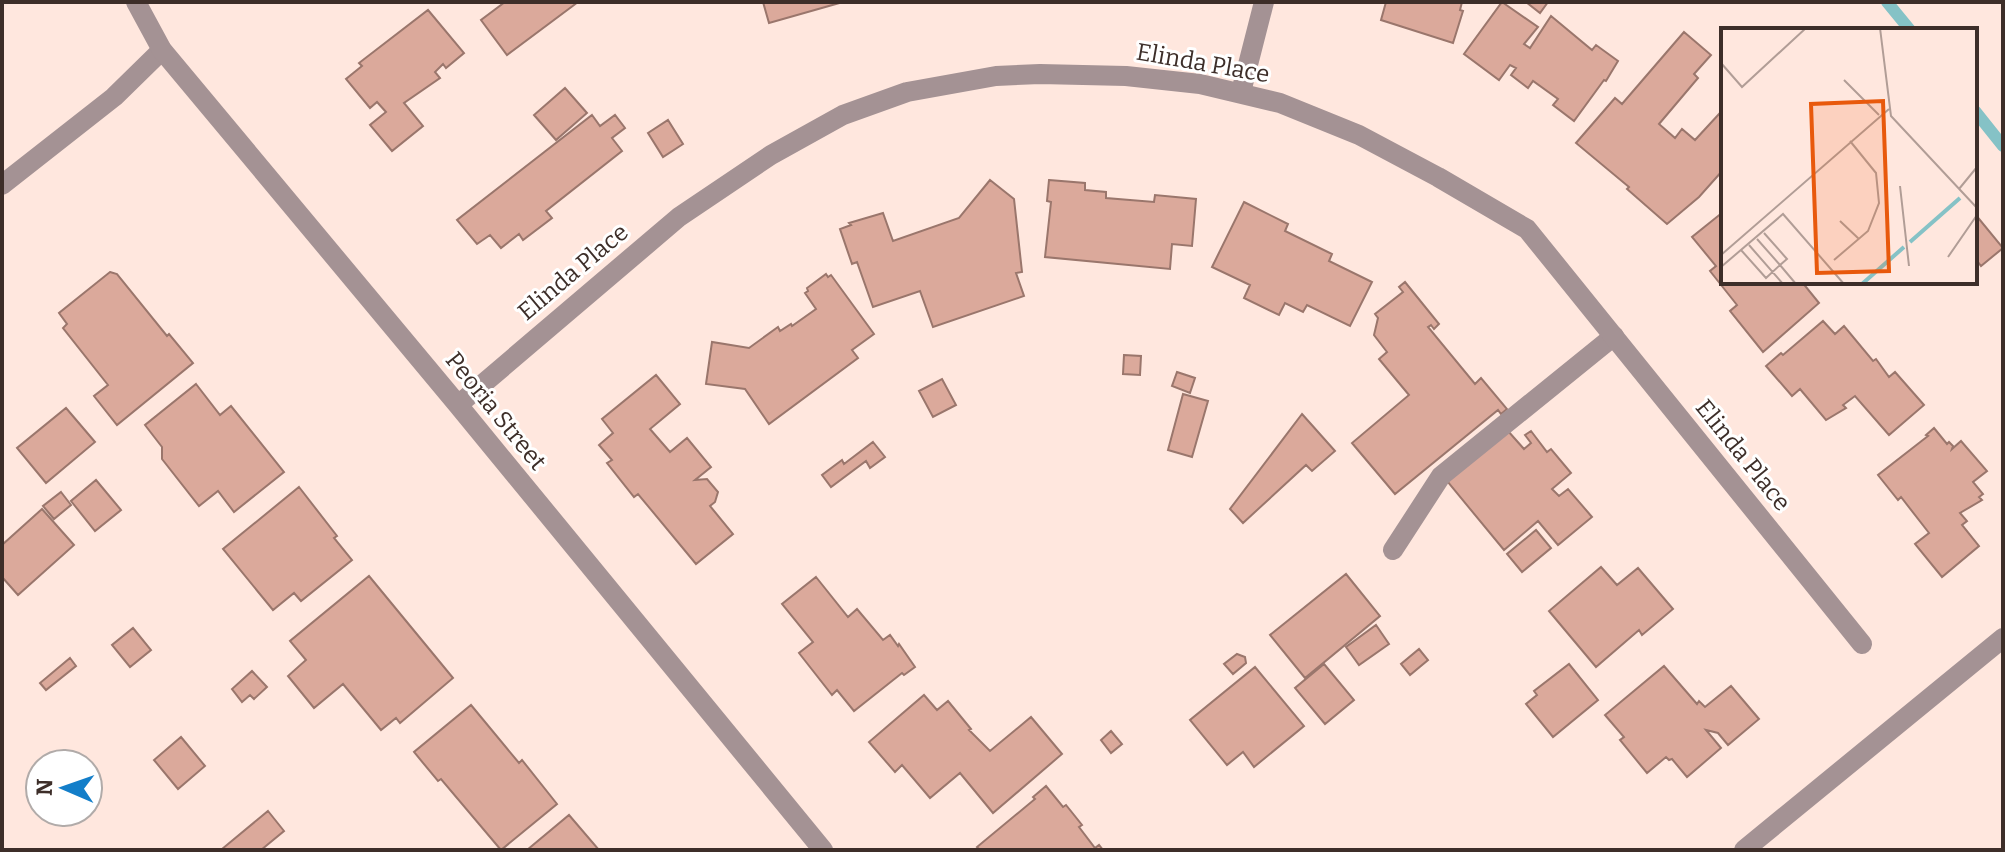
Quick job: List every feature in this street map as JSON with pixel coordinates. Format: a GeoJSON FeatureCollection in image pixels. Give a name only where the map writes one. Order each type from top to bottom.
{"type":"FeatureCollection","features":[{"type":"Feature","properties":{"kind":"street","name":"Peoria Street"},"geometry":{"type":"LineString","coordinates":[[136,2],[162,50],[823,850]]}},
{"type":"Feature","properties":{"kind":"street"},"geometry":{"type":"LineString","coordinates":[[1241,92],[1264,2]]}},
{"type":"Feature","properties":{"kind":"street"},"geometry":{"type":"LineString","coordinates":[[2,185],[114,97],[162,50]]}},
{"type":"Feature","properties":{"kind":"street","name":"Elinda Place"},"geometry":{"type":"LineString","coordinates":[[458,405],[679,217],[771,155],[843,115],[907,92],[996,76],[1126,76],[1200,84],[1280,103],[1359,135],[1527,229],[1862,644]]}},
{"type":"Feature","properties":{"kind":"street"},"geometry":{"type":"LineString","coordinates":[[1393,550],[1441,476],[1614,336]]}},
{"type":"Feature","properties":{"kind":"street"},"geometry":{"type":"LineString","coordinates":[[1744,850],[2003,638]]}},
{"type":"Feature","properties":{"kind":"building"},"geometry":{"type":"Polygon","coordinates":[[[505,2],[578,2],[507,55],[481,20],[505,2]]]}},
{"type":"Feature","properties":{"kind":"building"},"geometry":{"type":"Polygon","coordinates":[[[763,2],[843,2],[769,23],[763,2]]]}},
{"type":"Feature","properties":{"kind":"building"},"geometry":{"type":"Polygon","coordinates":[[[1386,2],[1462,2],[1460,10],[1463,11],[1453,43],[1381,20],[1386,2]]]}},
{"type":"Feature","properties":{"kind":"building"},"geometry":{"type":"Polygon","coordinates":[[[1502,2],[1538,27],[1524,44],[1530,48],[1551,16],[1592,50],[1596,45],[1618,61],[1574,121],[1553,105],[1558,99],[1533,81],[1528,88],[1511,75],[1516,68],[1510,65],[1499,80],[1464,54],[1502,2]]]}},
{"type":"Feature","properties":{"kind":"building"},"geometry":{"type":"Polygon","coordinates":[[[1526,2],[1548,2],[1540,13],[1526,2]]]}},
{"type":"Feature","properties":{"kind":"building"},"geometry":{"type":"Polygon","coordinates":[[[428,10],[464,53],[446,68],[443,64],[435,72],[440,78],[404,103],[423,126],[392,151],[370,125],[386,112],[377,102],[370,108],[346,79],[362,66],[359,63],[428,10]]]}},
{"type":"Feature","properties":{"kind":"building"},"geometry":{"type":"Polygon","coordinates":[[[1684,32],[1711,55],[1694,74],[1698,78],[1659,124],[1675,138],[1682,129],[1695,140],[1719,114],[1721,172],[1699,197],[1667,224],[1576,143],[1615,98],[1622,104],[1684,32]]]}},
{"type":"Feature","properties":{"kind":"building"},"geometry":{"type":"Polygon","coordinates":[[[565,88],[587,113],[556,140],[534,115],[565,88]]]}},
{"type":"Feature","properties":{"kind":"building"},"geometry":{"type":"Polygon","coordinates":[[[592,115],[600,126],[615,115],[625,128],[612,138],[622,151],[546,211],[552,218],[523,240],[519,234],[501,248],[490,235],[477,244],[457,220],[592,115]]]}},
{"type":"Feature","properties":{"kind":"building"},"geometry":{"type":"Polygon","coordinates":[[[668,120],[683,144],[663,157],[648,133],[668,120]]]}},
{"type":"Feature","properties":{"kind":"building"},"geometry":{"type":"Polygon","coordinates":[[[990,180],[1014,199],[1022,272],[1016,273],[1024,296],[933,327],[920,291],[873,307],[857,262],[852,264],[840,229],[851,225],[849,223],[883,213],[893,241],[959,218],[990,180]]]}},
{"type":"Feature","properties":{"kind":"building"},"geometry":{"type":"Polygon","coordinates":[[[1049,180],[1085,183],[1085,190],[1106,192],[1106,198],[1154,202],[1155,195],[1196,199],[1192,246],[1172,244],[1170,269],[1045,257],[1051,202],[1047,201],[1049,180]]]}},
{"type":"Feature","properties":{"kind":"building"},"geometry":{"type":"Polygon","coordinates":[[[1244,202],[1288,224],[1285,231],[1332,254],[1329,261],[1372,282],[1350,326],[1307,305],[1303,312],[1285,303],[1279,315],[1244,298],[1250,285],[1212,267],[1244,202]]]}},
{"type":"Feature","properties":{"kind":"building"},"geometry":{"type":"Polygon","coordinates":[[[1721,214],[1721,284],[1804,284],[1819,303],[1763,352],[1730,311],[1737,305],[1710,271],[1716,266],[1692,237],[1721,214]]]}},
{"type":"Feature","properties":{"kind":"building"},"geometry":{"type":"Polygon","coordinates":[[[1977,216],[2003,248],[1981,266],[1977,261],[1977,216]]]}},
{"type":"Feature","properties":{"kind":"building"},"geometry":{"type":"Polygon","coordinates":[[[110,272],[117,274],[193,363],[117,425],[94,396],[108,385],[63,328],[67,324],[59,313],[110,272]]]}},
{"type":"Feature","properties":{"kind":"building"},"geometry":{"type":"Polygon","coordinates":[[[826,274],[828,277],[831,275],[874,334],[852,350],[858,358],[769,424],[745,389],[706,384],[712,342],[749,348],[778,327],[780,331],[792,326],[816,309],[805,293],[826,274]]]}},
{"type":"Feature","properties":{"kind":"building"},"geometry":{"type":"Polygon","coordinates":[[[1405,282],[1439,324],[1434,329],[1431,325],[1428,327],[1475,384],[1481,378],[1507,409],[1501,414],[1498,410],[1395,494],[1352,443],[1409,395],[1379,359],[1387,352],[1374,335],[1378,318],[1375,314],[1403,292],[1399,287],[1405,282]]]}},
{"type":"Feature","properties":{"kind":"building"},"geometry":{"type":"Polygon","coordinates":[[[1823,321],[1835,334],[1844,326],[1889,377],[1895,372],[1924,405],[1889,435],[1855,396],[1843,405],[1846,408],[1826,420],[1800,389],[1792,396],[1766,366],[1823,321]]]}},
{"type":"Feature","properties":{"kind":"building"},"geometry":{"type":"Polygon","coordinates":[[[1124,355],[1141,356],[1140,375],[1123,374],[1124,355]]]}},
{"type":"Feature","properties":{"kind":"building"},"geometry":{"type":"Polygon","coordinates":[[[1177,372],[1195,378],[1190,393],[1172,386],[1177,372]]]}},
{"type":"Feature","properties":{"kind":"building"},"geometry":{"type":"Polygon","coordinates":[[[656,375],[680,404],[650,429],[670,452],[687,438],[711,467],[695,480],[707,479],[718,492],[710,506],[733,534],[696,564],[638,494],[634,497],[607,463],[612,460],[599,445],[613,433],[602,419],[656,375]]]}},
{"type":"Feature","properties":{"kind":"building"},"geometry":{"type":"Polygon","coordinates":[[[942,379],[956,405],[933,417],[919,391],[942,379]]]}},
{"type":"Feature","properties":{"kind":"building"},"geometry":{"type":"Polygon","coordinates":[[[196,384],[220,415],[231,406],[284,472],[234,512],[218,491],[199,506],[162,459],[162,447],[145,425],[196,384]]]}},
{"type":"Feature","properties":{"kind":"building"},"geometry":{"type":"Polygon","coordinates":[[[1183,394],[1208,401],[1192,457],[1168,450],[1183,394]]]}},
{"type":"Feature","properties":{"kind":"building"},"geometry":{"type":"Polygon","coordinates":[[[66,408],[95,442],[46,483],[17,448],[66,408]]]}},
{"type":"Feature","properties":{"kind":"building"},"geometry":{"type":"Polygon","coordinates":[[[1302,414],[1335,451],[1312,471],[1306,465],[1243,523],[1230,509],[1302,414]]]}},
{"type":"Feature","properties":{"kind":"building"},"geometry":{"type":"Polygon","coordinates":[[[1934,428],[1947,444],[1949,442],[1953,446],[1952,449],[1961,441],[1987,471],[1973,482],[1983,494],[1979,497],[1982,500],[1960,513],[1967,521],[1962,525],[1979,546],[1942,577],[1915,544],[1929,533],[1901,497],[1898,500],[1878,475],[1934,428]]]}},
{"type":"Feature","properties":{"kind":"building"},"geometry":{"type":"Polygon","coordinates":[[[1508,431],[1524,449],[1531,443],[1525,435],[1531,431],[1547,452],[1551,449],[1571,473],[1552,489],[1559,496],[1568,489],[1592,517],[1558,545],[1538,521],[1504,550],[1447,481],[1508,431]]]}},
{"type":"Feature","properties":{"kind":"building"},"geometry":{"type":"Polygon","coordinates":[[[873,442],[885,457],[870,468],[866,461],[831,487],[822,475],[842,460],[844,464],[873,442]]]}},
{"type":"Feature","properties":{"kind":"building"},"geometry":{"type":"Polygon","coordinates":[[[96,480],[121,510],[95,531],[71,501],[96,480]]]}},
{"type":"Feature","properties":{"kind":"building"},"geometry":{"type":"Polygon","coordinates":[[[299,487],[352,560],[301,601],[294,593],[273,610],[223,549],[299,487]]]}},
{"type":"Feature","properties":{"kind":"building"},"geometry":{"type":"Polygon","coordinates":[[[61,492],[71,505],[54,519],[43,506],[61,492]]]}},
{"type":"Feature","properties":{"kind":"building"},"geometry":{"type":"Polygon","coordinates":[[[42,509],[74,545],[18,595],[2,577],[2,545],[42,509]]]}},
{"type":"Feature","properties":{"kind":"building"},"geometry":{"type":"Polygon","coordinates":[[[1536,530],[1551,548],[1522,572],[1507,554],[1536,530]]]}},
{"type":"Feature","properties":{"kind":"building"},"geometry":{"type":"Polygon","coordinates":[[[1601,567],[1617,585],[1638,568],[1673,609],[1642,635],[1639,630],[1596,667],[1549,611],[1601,567]]]}},
{"type":"Feature","properties":{"kind":"building"},"geometry":{"type":"Polygon","coordinates":[[[1346,574],[1380,616],[1305,678],[1270,635],[1346,574]]]}},
{"type":"Feature","properties":{"kind":"building"},"geometry":{"type":"Polygon","coordinates":[[[369,576],[453,678],[400,723],[396,718],[381,730],[343,684],[314,708],[288,676],[306,660],[290,641],[369,576]]]}},
{"type":"Feature","properties":{"kind":"building"},"geometry":{"type":"Polygon","coordinates":[[[816,577],[848,617],[857,609],[883,640],[890,635],[899,644],[915,667],[904,675],[902,673],[854,711],[837,690],[832,695],[799,653],[813,642],[782,604],[816,577]]]}},
{"type":"Feature","properties":{"kind":"building"},"geometry":{"type":"Polygon","coordinates":[[[1376,625],[1389,644],[1359,665],[1346,647],[1376,625]]]}},
{"type":"Feature","properties":{"kind":"building"},"geometry":{"type":"Polygon","coordinates":[[[133,628],[151,650],[130,667],[112,645],[133,628]]]}},
{"type":"Feature","properties":{"kind":"building"},"geometry":{"type":"Polygon","coordinates":[[[1419,649],[1428,660],[1410,675],[1401,664],[1419,649]]]}},
{"type":"Feature","properties":{"kind":"building"},"geometry":{"type":"Polygon","coordinates":[[[1237,654],[1245,657],[1246,663],[1233,674],[1224,664],[1237,654]]]}},
{"type":"Feature","properties":{"kind":"building"},"geometry":{"type":"Polygon","coordinates":[[[70,658],[76,666],[46,690],[40,683],[70,658]]]}},
{"type":"Feature","properties":{"kind":"building"},"geometry":{"type":"Polygon","coordinates":[[[1324,664],[1354,700],[1325,724],[1295,688],[1324,664]]]}},
{"type":"Feature","properties":{"kind":"building"},"geometry":{"type":"Polygon","coordinates":[[[1569,664],[1598,700],[1553,737],[1526,704],[1537,695],[1534,691],[1569,664]]]}},
{"type":"Feature","properties":{"kind":"building"},"geometry":{"type":"Polygon","coordinates":[[[1664,666],[1697,704],[1699,701],[1705,707],[1731,686],[1759,719],[1728,745],[1718,733],[1706,730],[1721,748],[1687,777],[1672,759],[1666,757],[1647,773],[1620,740],[1624,737],[1605,715],[1664,666]]]}},
{"type":"Feature","properties":{"kind":"building"},"geometry":{"type":"Polygon","coordinates":[[[1255,667],[1304,726],[1254,767],[1243,752],[1227,765],[1190,720],[1255,667]]]}},
{"type":"Feature","properties":{"kind":"building"},"geometry":{"type":"Polygon","coordinates":[[[252,671],[267,687],[254,699],[250,695],[242,702],[232,689],[252,671]]]}},
{"type":"Feature","properties":{"kind":"building"},"geometry":{"type":"Polygon","coordinates":[[[924,695],[937,710],[948,701],[969,730],[990,751],[1031,717],[1062,754],[993,813],[960,773],[930,798],[902,765],[895,772],[869,742],[924,695]]]}},
{"type":"Feature","properties":{"kind":"building"},"geometry":{"type":"Polygon","coordinates":[[[471,705],[519,763],[522,760],[557,804],[501,850],[414,752],[471,705]]]}},
{"type":"Feature","properties":{"kind":"building"},"geometry":{"type":"Polygon","coordinates":[[[1111,731],[1122,744],[1111,753],[1101,740],[1111,731]]]}},
{"type":"Feature","properties":{"kind":"building"},"geometry":{"type":"Polygon","coordinates":[[[181,737],[205,766],[178,789],[154,760],[181,737]]]}},
{"type":"Feature","properties":{"kind":"building"},"geometry":{"type":"Polygon","coordinates":[[[1046,786],[1082,825],[1079,827],[1095,848],[1099,845],[1103,850],[980,850],[977,847],[1035,799],[1033,797],[1046,786]]]}},
{"type":"Feature","properties":{"kind":"building"},"geometry":{"type":"Polygon","coordinates":[[[268,811],[284,831],[261,850],[222,849],[268,811]]]}},
{"type":"Feature","properties":{"kind":"building"},"geometry":{"type":"Polygon","coordinates":[[[569,815],[599,850],[527,850],[569,815]]]}},
{"type":"Feature","properties":{"kind":"waterway"},"geometry":{"type":"LineString","coordinates":[[1887,2],[1908,28]]}},
{"type":"Feature","properties":{"kind":"waterway"},"geometry":{"type":"LineString","coordinates":[[1977,114],[2003,146]]}}]}
